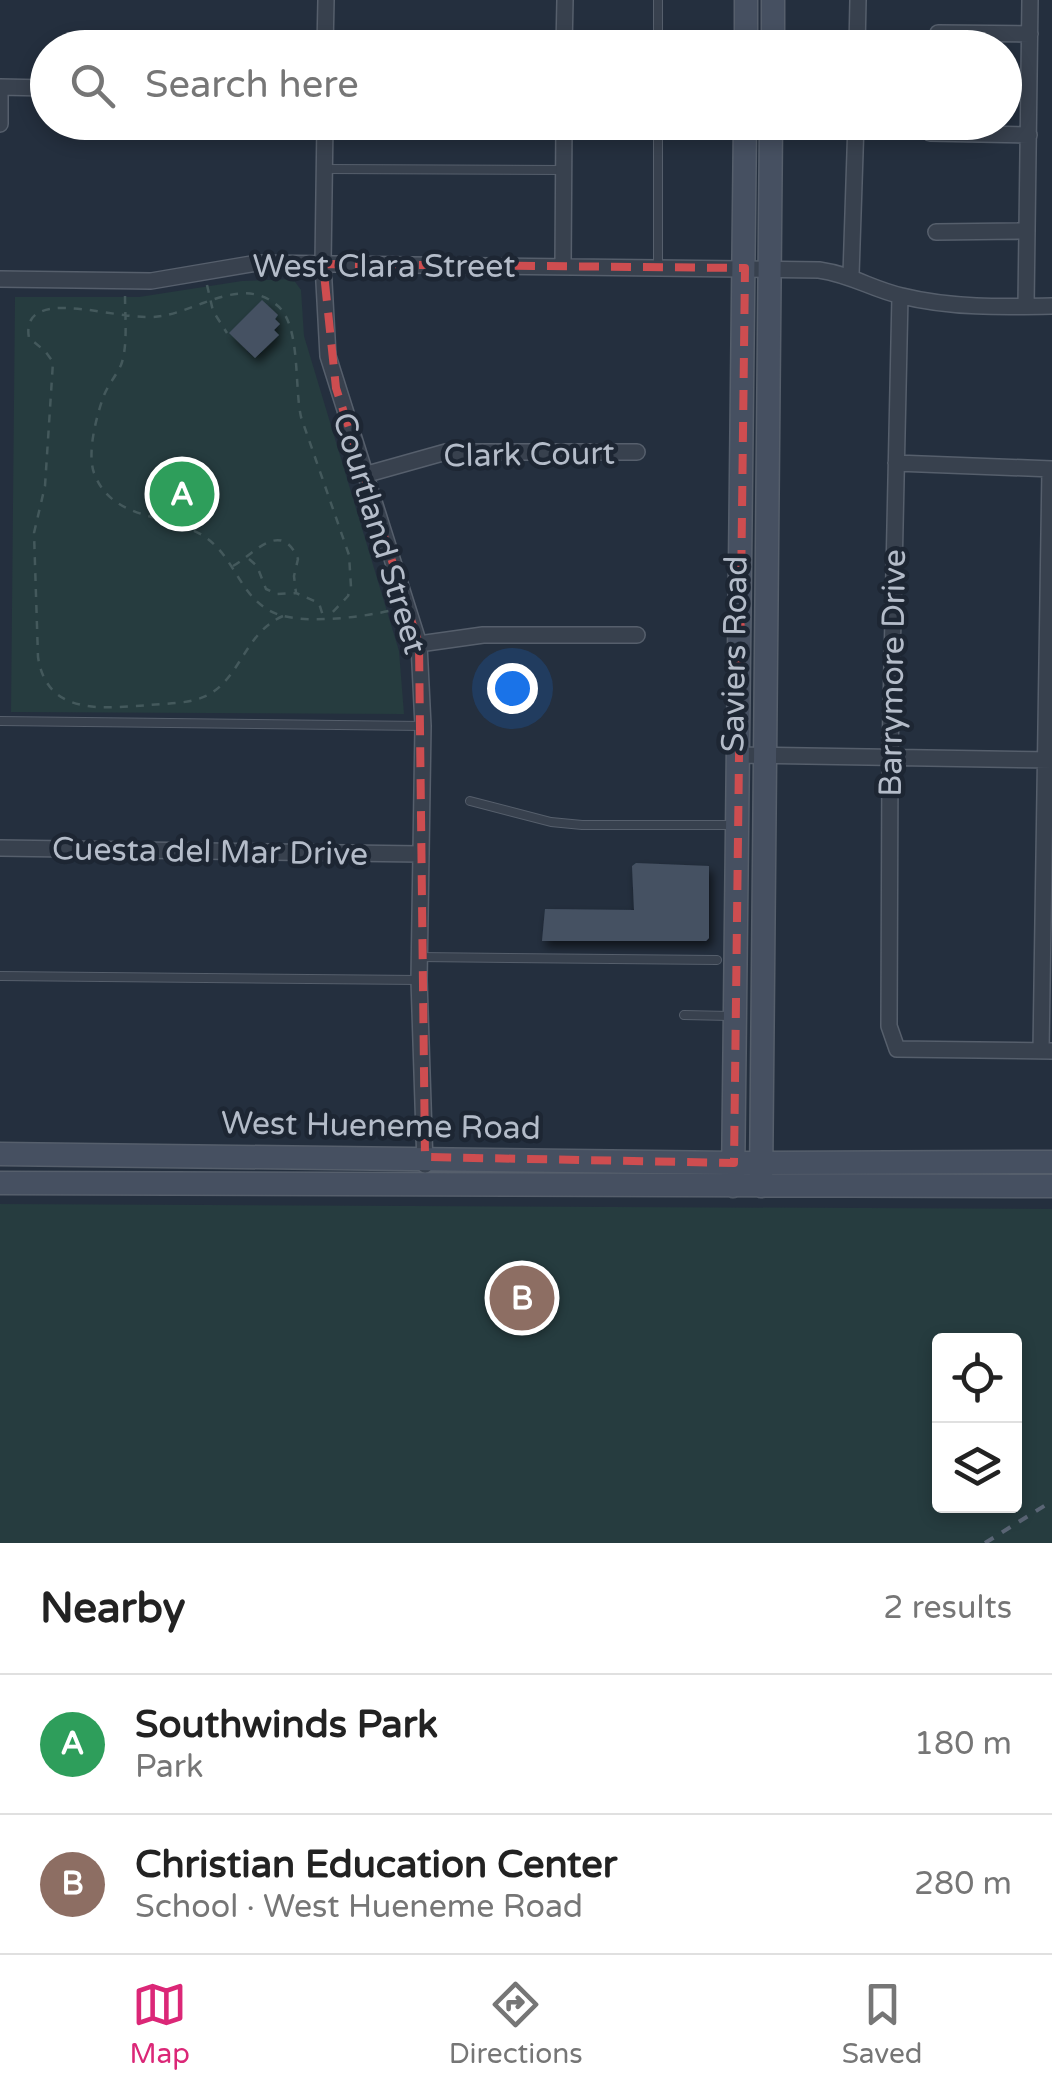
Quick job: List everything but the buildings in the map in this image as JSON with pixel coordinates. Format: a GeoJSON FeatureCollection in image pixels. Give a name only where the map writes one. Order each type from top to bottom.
{"type":"FeatureCollection","features":[{"type":"Feature","properties":{"kind":"main road"},"geometry":{"type":"LineString","coordinates":[[746,0],[746,30]]}},
{"type":"Feature","properties":{"kind":"main road"},"geometry":{"type":"LineString","coordinates":[[773,30],[774,0]]}},
{"type":"Feature","properties":{"kind":"main road","name":"Saviers Road"},"geometry":{"type":"LineString","coordinates":[[734,1174],[745,140]]}},
{"type":"Feature","properties":{"kind":"main road","name":"Saviers Road"},"geometry":{"type":"LineString","coordinates":[[761,1186],[772,140]]}},
{"type":"Feature","properties":{"kind":"main road","name":"West Hueneme Road"},"geometry":{"type":"LineString","coordinates":[[0,1154],[425,1157],[734,1174],[761,1186],[1052,1186]]}},
{"type":"Feature","properties":{"kind":"main road","name":"West Hueneme Road"},"geometry":{"type":"LineString","coordinates":[[0,1183],[425,1184],[734,1174],[762,1162],[1052,1162]]}},
{"type":"Feature","properties":{"kind":"street"},"geometry":{"type":"LineString","coordinates":[[325,30],[326,0]]}},
{"type":"Feature","properties":{"kind":"street"},"geometry":{"type":"LineString","coordinates":[[564,30],[565,0]]}},
{"type":"Feature","properties":{"kind":"street"},"geometry":{"type":"LineString","coordinates":[[857,30],[858,0]]}},
{"type":"Feature","properties":{"kind":"street"},"geometry":{"type":"LineString","coordinates":[[1026,306],[1030,0]]}},
{"type":"Feature","properties":{"kind":"street"},"geometry":{"type":"LineString","coordinates":[[1022,34],[1030,34]]}},
{"type":"Feature","properties":{"kind":"street"},"geometry":{"type":"LineString","coordinates":[[0,124],[0,88],[30,88]]}},
{"type":"Feature","properties":{"kind":"street"},"geometry":{"type":"LineString","coordinates":[[1022,135],[1029,135]]}},
{"type":"Feature","properties":{"kind":"street","name":"Courtland Street"},"geometry":{"type":"LineString","coordinates":[[324,140],[323,264],[328,356],[419,644],[419,980],[425,1184]]}},
{"type":"Feature","properties":{"kind":"street"},"geometry":{"type":"LineString","coordinates":[[563,266],[564,140]]}},
{"type":"Feature","properties":{"kind":"street"},"geometry":{"type":"LineString","coordinates":[[852,275],[856,140]]}},
{"type":"Feature","properties":{"kind":"street"},"geometry":{"type":"LineString","coordinates":[[936,232],[1027,232]]}},
{"type":"Feature","properties":{"kind":"street","name":"West Clara Street"},"geometry":{"type":"LineString","coordinates":[[0,279],[151,281],[257,263],[769,268],[852,275],[900,296],[944,304],[1052,306]]}},
{"type":"Feature","properties":{"kind":"street","name":"Barrymore Drive"},"geometry":{"type":"LineString","coordinates":[[900,296],[890,756],[889,1026],[897,1049],[1047,1051]]}},
{"type":"Feature","properties":{"kind":"street","name":"Clark Court"},"geometry":{"type":"LineString","coordinates":[[364,475],[446,452],[636,452]]}},
{"type":"Feature","properties":{"kind":"street"},"geometry":{"type":"LineString","coordinates":[[896,463],[1051,469],[1047,1051]]}},
{"type":"Feature","properties":{"kind":"street"},"geometry":{"type":"LineString","coordinates":[[419,644],[484,636],[637,635]]}},
{"type":"Feature","properties":{"kind":"street"},"geometry":{"type":"LineString","coordinates":[[739,755],[1050,760]]}},
{"type":"Feature","properties":{"kind":"street","name":"Cuesta del Mar Drive"},"geometry":{"type":"LineString","coordinates":[[0,848],[420,854]]}},
{"type":"Feature","properties":{"kind":"lane"},"geometry":{"type":"LineString","coordinates":[[658,0],[658,30]]}},
{"type":"Feature","properties":{"kind":"lane"},"geometry":{"type":"LineString","coordinates":[[658,140],[658,268]]}},
{"type":"Feature","properties":{"kind":"lane"},"geometry":{"type":"LineString","coordinates":[[324,169],[564,170]]}},
{"type":"Feature","properties":{"kind":"lane"},"geometry":{"type":"LineString","coordinates":[[0,721],[422,726]]}},
{"type":"Feature","properties":{"kind":"lane"},"geometry":{"type":"LineString","coordinates":[[470,801],[550,822],[582,825],[737,825]]}},
{"type":"Feature","properties":{"kind":"lane"},"geometry":{"type":"LineString","coordinates":[[419,957],[717,960]]}},
{"type":"Feature","properties":{"kind":"lane"},"geometry":{"type":"LineString","coordinates":[[0,976],[419,980]]}},
{"type":"Feature","properties":{"kind":"lane"},"geometry":{"type":"LineString","coordinates":[[684,1015],[735,1016]]}},
{"type":"Feature","properties":{"kind":"path"},"geometry":{"type":"LineString","coordinates":[[205,273],[210,301],[227,333]]}},
{"type":"Feature","properties":{"kind":"path"},"geometry":{"type":"LineString","coordinates":[[124,280],[122,363],[103,398],[92,461],[94,474],[111,501],[200,534],[221,551],[257,604],[283,616],[325,617],[406,607]]}},
{"type":"Feature","properties":{"kind":"path"},"geometry":{"type":"LineString","coordinates":[[283,616],[261,628],[216,690],[198,700],[116,708],[79,707],[58,694],[42,677],[34,616],[34,533],[45,486],[53,362],[29,338],[33,316],[42,310],[63,308],[164,316],[234,294],[264,296],[281,308],[290,322],[294,340],[296,395],[301,416],[350,555],[352,587],[342,605],[325,617]]}},
{"type":"Feature","properties":{"kind":"path"},"geometry":{"type":"LineString","coordinates":[[232,566],[248,558],[256,547],[269,541],[281,542],[292,548],[298,559],[296,594]]}},
{"type":"Feature","properties":{"kind":"path"},"geometry":{"type":"LineString","coordinates":[[248,558],[257,566],[266,589],[319,603],[325,617]]}},
{"type":"Feature","properties":{"kind":"highlighted area"},"geometry":{"type":"Polygon","coordinates":[[[323,264],[745,268],[734,1163],[425,1157],[419,644],[336,388],[323,264]]]}},
{"type":"Feature","properties":{"kind":"green space"},"geometry":{"type":"Polygon","coordinates":[[[293,279],[301,290],[304,336],[399,651],[404,714],[11,712],[15,297],[139,297],[242,281],[293,279]]]}},
{"type":"Feature","properties":{"kind":"green space"},"geometry":{"type":"Polygon","coordinates":[[[0,1204],[1052,1209],[1052,1543],[0,1543],[0,1204]]]}},
{"type":"Feature","properties":{"kind":"railway"},"geometry":{"type":"LineString","coordinates":[[985,1543],[1052,1501]]}},
{"type":"Feature","properties":{"kind":"place","name":"Southwinds Park"},"geometry":{"type":"Point","coordinates":[182,494]}},
{"type":"Feature","properties":{"kind":"place","name":"Christian Education Center"},"geometry":{"type":"Point","coordinates":[522,1298]}}]}
